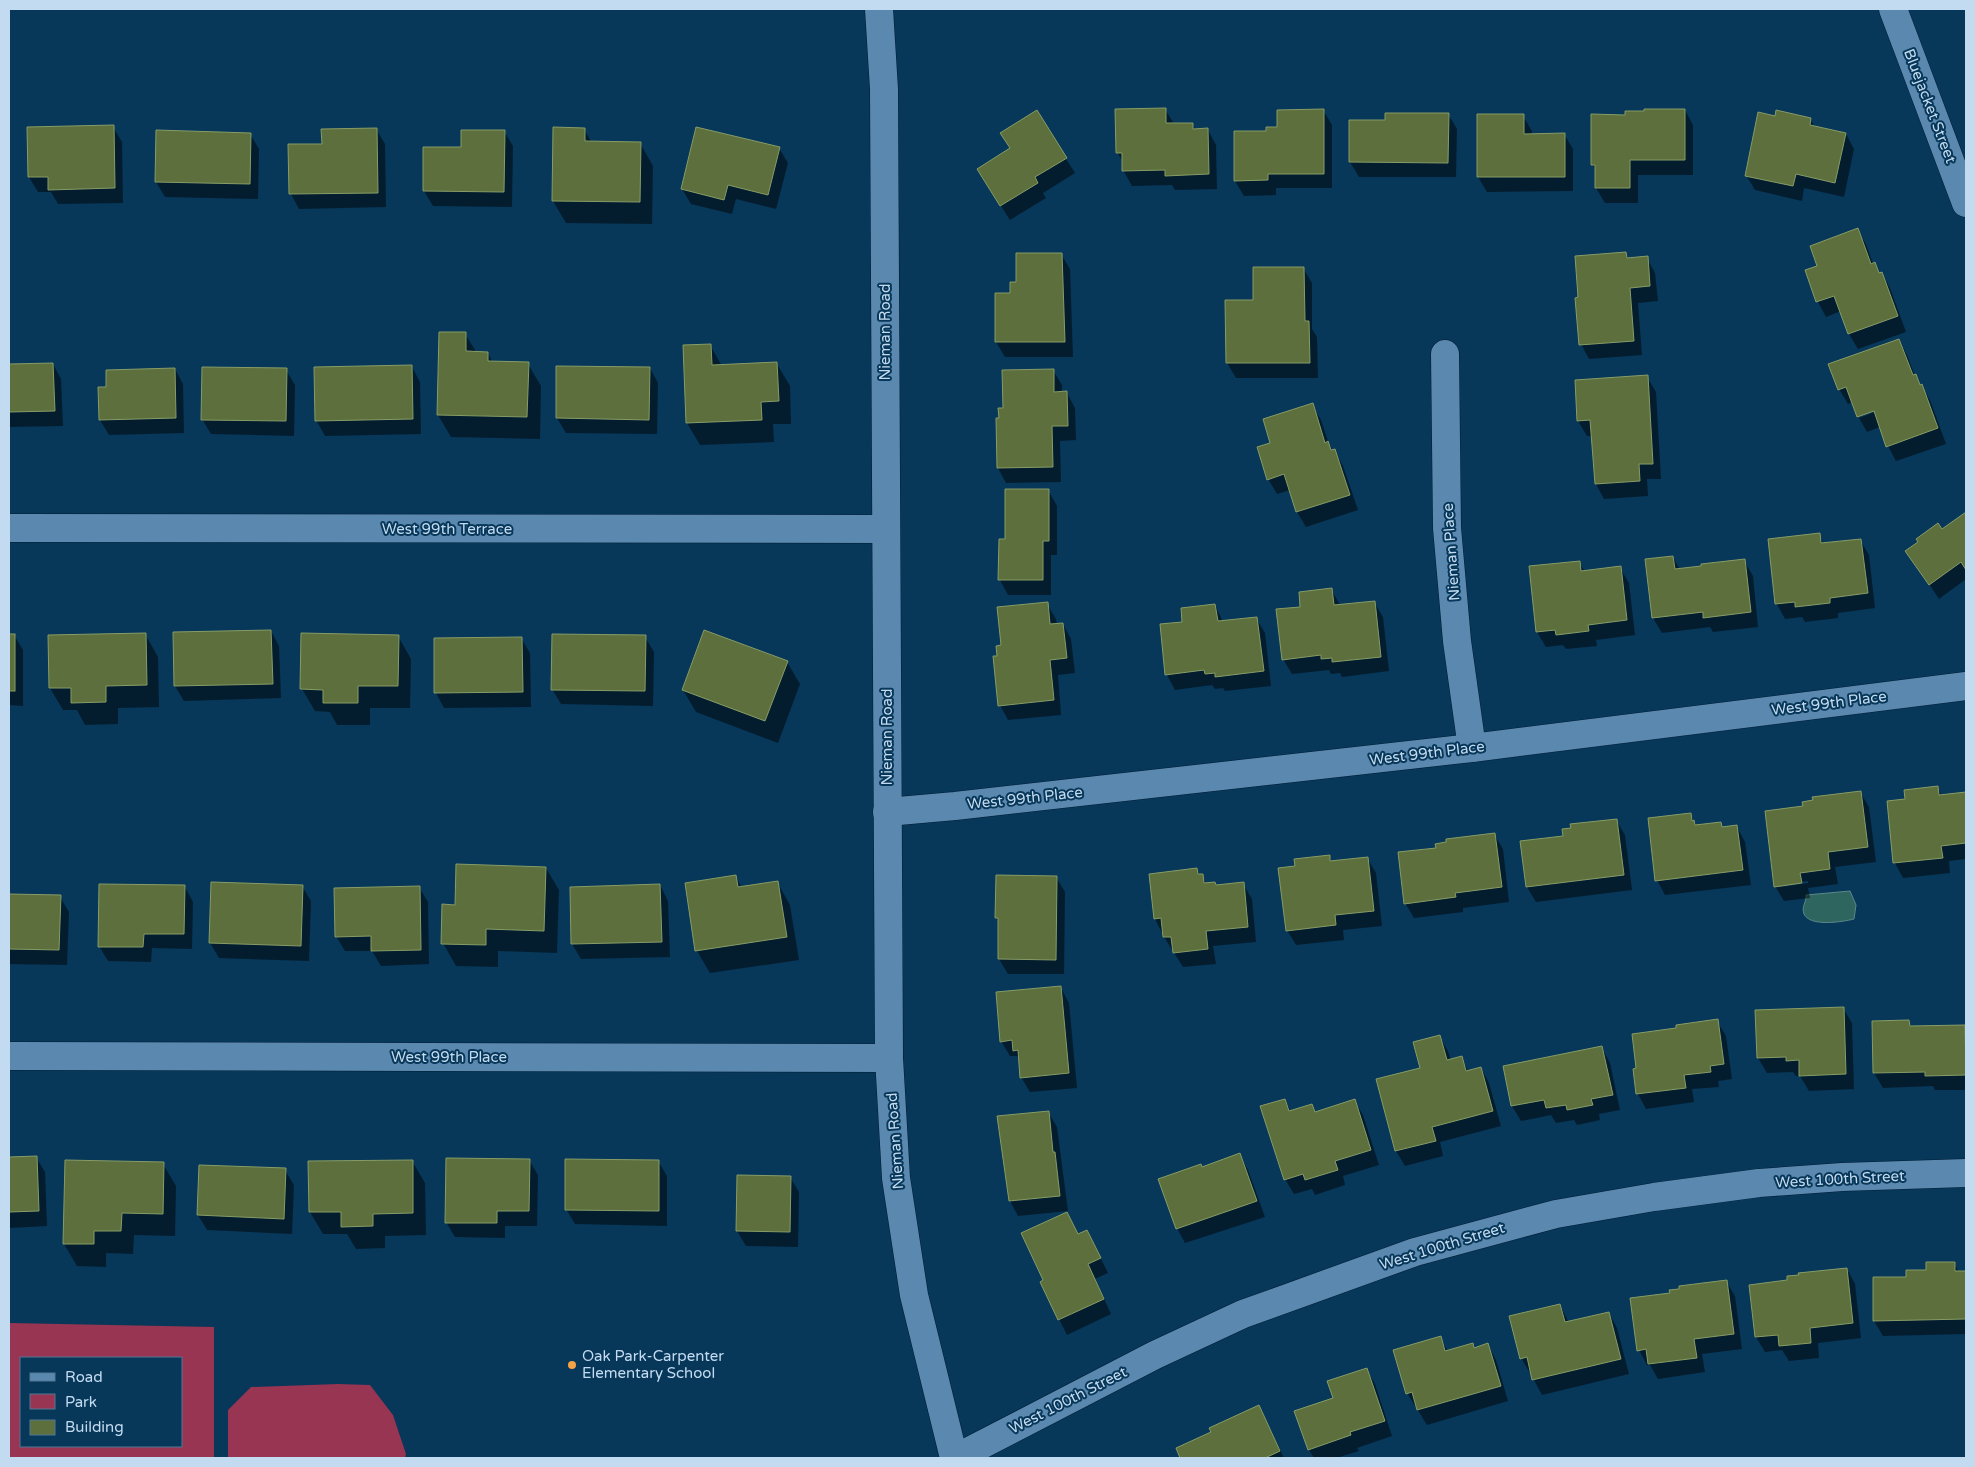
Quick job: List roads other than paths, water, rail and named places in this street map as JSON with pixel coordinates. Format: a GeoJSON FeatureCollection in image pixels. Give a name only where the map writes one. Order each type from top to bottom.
{"type":"FeatureCollection","features":[{"type":"Feature","properties":{"kind":"street","name":"Nieman Road"},"geometry":{"type":"LineString","coordinates":[[879,9],[884,90],[889,1058],[896,1178],[914,1295],[955,1458]]}},
{"type":"Feature","properties":{"kind":"street","name":"Bluejacket Street"},"geometry":{"type":"LineString","coordinates":[[1893,9],[1966,202]]}},
{"type":"Feature","properties":{"kind":"street","name":"Nieman Place"},"geometry":{"type":"LineString","coordinates":[[1445,354],[1447,528],[1457,641],[1472,748]]}},
{"type":"Feature","properties":{"kind":"street","name":"West 99th Terrace"},"geometry":{"type":"LineString","coordinates":[[9,528],[886,529]]}},
{"type":"Feature","properties":{"kind":"street","name":"West 99th Place"},"geometry":{"type":"LineString","coordinates":[[887,812],[965,805],[1472,748],[1966,686]]}},
{"type":"Feature","properties":{"kind":"street","name":"West 99th Place"},"geometry":{"type":"LineString","coordinates":[[9,1056],[889,1058]]}},
{"type":"Feature","properties":{"kind":"street","name":"West 100th Street"},"geometry":{"type":"LineString","coordinates":[[955,1458],[1155,1355],[1243,1314],[1415,1252],[1556,1214],[1654,1197],[1759,1182],[1842,1177],[1966,1174]]}},
{"type":"Feature","properties":{"kind":"place","name":"Oak Park-Carpenter Elementary School"},"geometry":{"type":"Point","coordinates":[572,1365]}}]}
